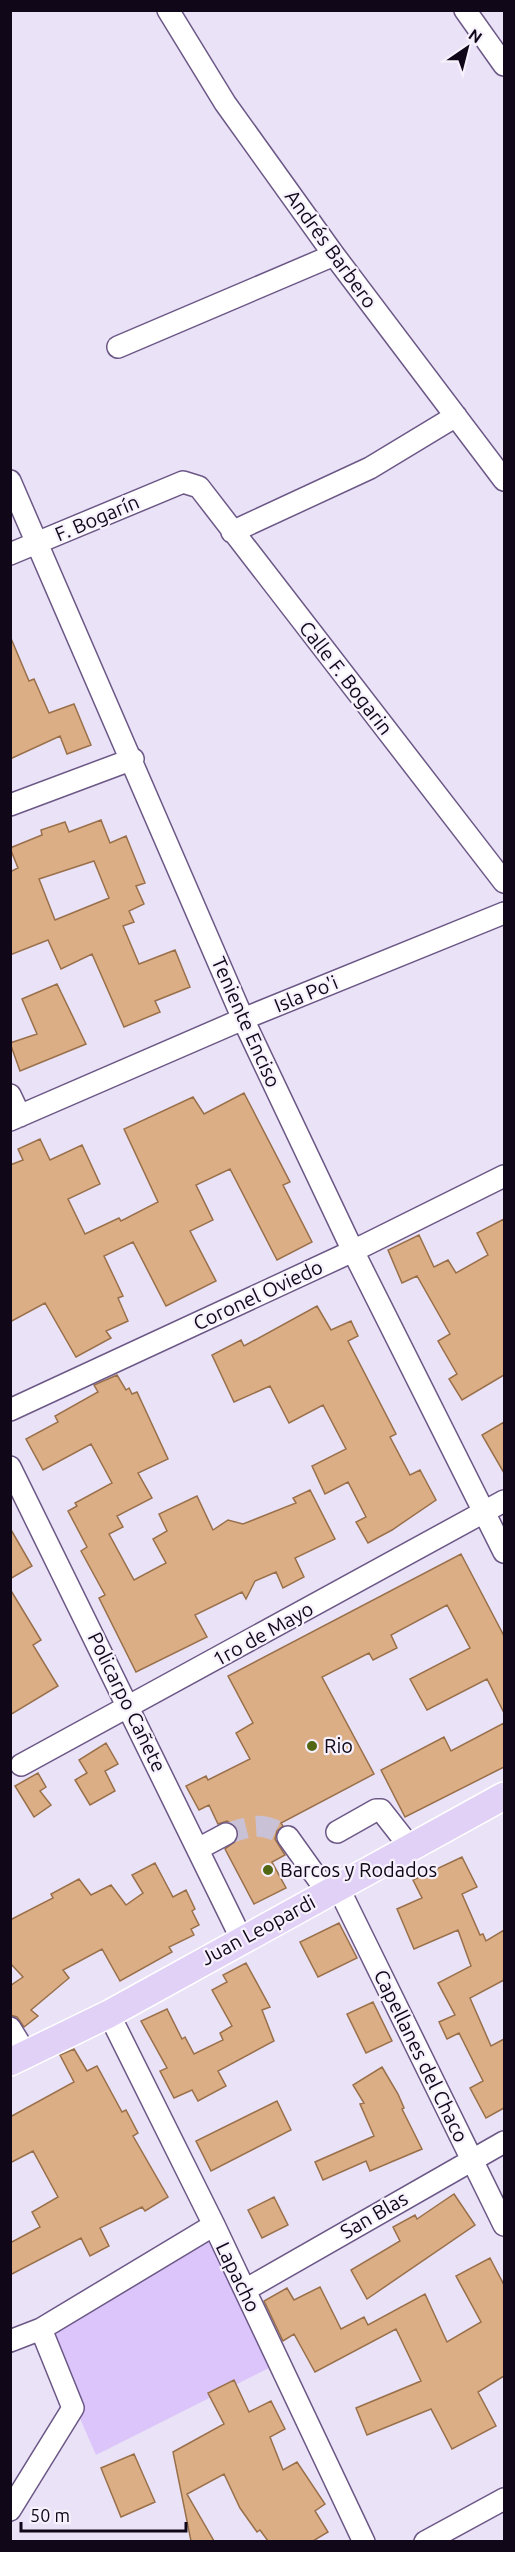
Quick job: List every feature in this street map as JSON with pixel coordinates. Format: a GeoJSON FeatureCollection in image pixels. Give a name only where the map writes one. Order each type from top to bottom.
{"type":"FeatureCollection","features":[{"type":"Feature","properties":{"kind":"main road","name":"Juan Leopardi"},"geometry":{"type":"LineString","coordinates":[[18,2058],[109,2014],[241,1938],[504,1796]]}},
{"type":"Feature","properties":{"kind":"street","name":"Andrés Barbero"},"geometry":{"type":"LineString","coordinates":[[168,10],[225,103],[334,255],[504,480]]}},
{"type":"Feature","properties":{"kind":"street"},"geometry":{"type":"LineString","coordinates":[[465,10],[504,65]]}},
{"type":"Feature","properties":{"kind":"street"},"geometry":{"type":"LineString","coordinates":[[118,347],[334,255]]}},
{"type":"Feature","properties":{"kind":"street"},"geometry":{"type":"LineString","coordinates":[[232,532],[370,468],[456,416]]}},
{"type":"Feature","properties":{"kind":"street","name":"Teniente Enciso"},"geometry":{"type":"LineString","coordinates":[[10,481],[133,759],[243,1019],[353,1251],[504,1552]]}},
{"type":"Feature","properties":{"kind":"street","name":"Calle F. Bogarin"},"geometry":{"type":"LineString","coordinates":[[183,482],[194,484],[204,491],[232,532],[504,882]]}},
{"type":"Feature","properties":{"kind":"street","name":"F. Bogarín"},"geometry":{"type":"LineString","coordinates":[[10,554],[183,482]]}},
{"type":"Feature","properties":{"kind":"street"},"geometry":{"type":"LineString","coordinates":[[10,805],[133,759]]}},
{"type":"Feature","properties":{"kind":"street","name":"Isla Po'i"},"geometry":{"type":"LineString","coordinates":[[15,1118],[243,1019],[504,913]]}},
{"type":"Feature","properties":{"kind":"street"},"geometry":{"type":"LineString","coordinates":[[10,1095],[15,1118]]}},
{"type":"Feature","properties":{"kind":"street","name":"Coronel Oviedo"},"geometry":{"type":"LineString","coordinates":[[10,1410],[353,1251],[504,1176]]}},
{"type":"Feature","properties":{"kind":"street","name":"Policarpo Cañete"},"geometry":{"type":"LineString","coordinates":[[10,1467],[130,1707],[241,1938]]}},
{"type":"Feature","properties":{"kind":"street","name":"1ro de Mayo"},"geometry":{"type":"LineString","coordinates":[[21,1765],[504,1501]]}},
{"type":"Feature","properties":{"kind":"street"},"geometry":{"type":"LineString","coordinates":[[337,1832],[376,1810],[381,1810],[410,1848]]}},
{"type":"Feature","properties":{"kind":"street"},"geometry":{"type":"LineString","coordinates":[[198,1849],[226,1834]]}},
{"type":"Feature","properties":{"kind":"street","name":"Capellanes del Chaco"},"geometry":{"type":"LineString","coordinates":[[288,1837],[333,1890],[504,2225]]}},
{"type":"Feature","properties":{"kind":"street","name":"Lapacho"},"geometry":{"type":"LineString","coordinates":[[109,2014],[214,2225],[364,2541]]}},
{"type":"Feature","properties":{"kind":"street"},"geometry":{"type":"LineString","coordinates":[[10,2028],[18,2058]]}},
{"type":"Feature","properties":{"kind":"street","name":"San Blas"},"geometry":{"type":"LineString","coordinates":[[245,2290],[504,2142]]}},
{"type":"Feature","properties":{"kind":"street"},"geometry":{"type":"LineString","coordinates":[[10,2342],[41,2330],[214,2225]]}},
{"type":"Feature","properties":{"kind":"street"},"geometry":{"type":"LineString","coordinates":[[10,2510],[73,2408],[41,2330]]}},
{"type":"Feature","properties":{"kind":"street"},"geometry":{"type":"LineString","coordinates":[[425,2541],[504,2499]]}},
{"type":"Feature","properties":{"kind":"shaded area"},"geometry":{"type":"Polygon","coordinates":[[[214,2225],[279,2363],[96,2455],[41,2329],[214,2225]]]}},
{"type":"Feature","properties":{"kind":"building"},"geometry":{"type":"Polygon","coordinates":[[[10,636],[29,681],[34,679],[49,713],[74,704],[91,745],[67,754],[60,736],[10,759],[10,636]]]}},
{"type":"Feature","properties":{"kind":"building"},"geometry":{"type":"Polygon","coordinates":[[[101,820],[110,843],[126,836],[145,883],[136,886],[144,904],[129,911],[134,922],[123,926],[139,964],[175,950],[190,987],[155,1001],[160,1012],[124,1027],[92,954],[61,969],[48,940],[10,955],[10,872],[18,868],[10,848],[42,835],[41,830],[65,822],[69,832],[101,820]],[[94,861],[39,879],[55,920],[109,898],[94,861]]]}},
{"type":"Feature","properties":{"kind":"building"},"geometry":{"type":"Polygon","coordinates":[[[57,984],[86,1044],[20,1071],[10,1043],[37,1034],[22,999],[57,984]]]}},
{"type":"Feature","properties":{"kind":"building"},"geometry":{"type":"Polygon","coordinates":[[[244,1093],[290,1182],[283,1185],[312,1242],[277,1260],[230,1169],[196,1185],[213,1220],[190,1231],[216,1281],[166,1306],[133,1242],[104,1256],[123,1296],[118,1298],[128,1321],[106,1331],[111,1338],[76,1357],[45,1303],[10,1322],[10,1165],[23,1160],[18,1149],[40,1139],[50,1160],[82,1145],[100,1184],[68,1199],[85,1234],[119,1218],[121,1221],[158,1202],[124,1129],[193,1097],[204,1114],[244,1093]]]}},
{"type":"Feature","properties":{"kind":"building"},"geometry":{"type":"Polygon","coordinates":[[[504,1219],[504,1375],[462,1400],[449,1379],[457,1374],[438,1341],[450,1334],[417,1276],[402,1283],[388,1250],[419,1235],[434,1267],[448,1260],[456,1273],[488,1255],[477,1233],[504,1219]]]}},
{"type":"Feature","properties":{"kind":"building"},"geometry":{"type":"Polygon","coordinates":[[[317,1306],[331,1330],[351,1321],[358,1336],[348,1341],[396,1434],[390,1437],[410,1475],[420,1470],[436,1500],[392,1530],[368,1543],[356,1522],[366,1517],[348,1482],[325,1494],[312,1466],[346,1449],[323,1405],[289,1423],[270,1386],[234,1402],[212,1355],[241,1340],[244,1346],[317,1306]]]}},
{"type":"Feature","properties":{"kind":"building"},"geometry":{"type":"Polygon","coordinates":[[[117,1375],[126,1390],[129,1388],[132,1394],[137,1392],[168,1459],[138,1473],[152,1498],[117,1516],[123,1527],[109,1534],[134,1580],[166,1563],[153,1539],[167,1531],[159,1514],[197,1496],[213,1530],[228,1520],[243,1524],[296,1503],[293,1498],[310,1490],[335,1539],[295,1558],[304,1577],[283,1588],[276,1572],[255,1581],[246,1599],[242,1592],[195,1615],[207,1637],[136,1672],[99,1598],[105,1595],[81,1551],[87,1547],[68,1511],[77,1506],[75,1503],[112,1483],[91,1444],[43,1470],[26,1439],[58,1422],[55,1416],[98,1392],[94,1385],[117,1375]]]}},
{"type":"Feature","properties":{"kind":"building"},"geometry":{"type":"Polygon","coordinates":[[[504,1422],[504,1473],[482,1435],[504,1422]]]}},
{"type":"Feature","properties":{"kind":"building"},"geometry":{"type":"Polygon","coordinates":[[[10,1528],[32,1566],[10,1579],[10,1528]]]}},
{"type":"Feature","properties":{"kind":"building"},"geometry":{"type":"Polygon","coordinates":[[[461,1554],[504,1636],[504,1713],[487,1679],[427,1710],[410,1679],[470,1648],[447,1605],[391,1635],[397,1648],[373,1660],[369,1653],[322,1677],[374,1774],[281,1823],[283,1826],[277,1831],[275,1839],[285,1855],[272,1862],[286,1888],[254,1904],[225,1849],[237,1840],[237,1827],[227,1821],[218,1824],[209,1805],[199,1810],[186,1786],[206,1776],[208,1780],[250,1759],[236,1733],[253,1723],[228,1676],[461,1554]]]}},
{"type":"Feature","properties":{"kind":"building"},"geometry":{"type":"Polygon","coordinates":[[[10,1589],[41,1640],[33,1645],[58,1686],[10,1715],[10,1589]]]}},
{"type":"Feature","properties":{"kind":"building"},"geometry":{"type":"Polygon","coordinates":[[[504,1723],[504,1767],[405,1817],[381,1770],[444,1737],[451,1751],[504,1723]]]}},
{"type":"Feature","properties":{"kind":"building"},"geometry":{"type":"Polygon","coordinates":[[[106,1743],[118,1764],[105,1771],[115,1791],[90,1805],[75,1780],[87,1773],[79,1760],[106,1743]]]}},
{"type":"Feature","properties":{"kind":"building"},"geometry":{"type":"Polygon","coordinates":[[[38,1773],[46,1787],[40,1791],[51,1805],[34,1817],[15,1786],[38,1773]]]}},
{"type":"Feature","properties":{"kind":"building"},"geometry":{"type":"Polygon","coordinates":[[[462,1857],[477,1887],[462,1894],[480,1935],[483,1934],[486,1941],[504,1930],[504,1980],[470,1998],[491,2046],[504,2039],[504,2108],[486,2118],[470,2088],[483,2081],[459,2033],[447,2039],[439,2022],[455,2015],[438,1983],[471,1966],[458,1930],[414,1949],[397,1909],[422,1898],[413,1880],[462,1857]]]}},
{"type":"Feature","properties":{"kind":"building"},"geometry":{"type":"Polygon","coordinates":[[[155,1863],[173,1897],[186,1890],[195,1909],[192,1911],[199,1925],[191,1929],[194,1935],[169,1947],[172,1952],[120,1981],[102,1949],[63,1970],[69,1978],[31,2010],[38,2016],[24,2027],[17,2017],[10,2015],[10,1986],[23,1977],[10,1963],[10,1920],[53,1898],[51,1894],[79,1879],[91,1895],[111,1885],[126,1905],[143,1893],[132,1875],[155,1863]]]}},
{"type":"Feature","properties":{"kind":"building"},"geometry":{"type":"Polygon","coordinates":[[[339,1923],[357,1958],[318,1977],[300,1942],[339,1923]]]}},
{"type":"Feature","properties":{"kind":"building"},"geometry":{"type":"Polygon","coordinates":[[[246,1963],[270,2007],[262,2010],[274,2041],[218,2071],[226,2086],[198,2101],[192,2090],[174,2098],[160,2071],[167,2068],[141,2021],[167,2009],[182,2039],[185,2037],[194,2054],[223,2040],[220,2033],[232,2026],[212,1990],[227,1982],[223,1975],[246,1963]]]}},
{"type":"Feature","properties":{"kind":"building"},"geometry":{"type":"Polygon","coordinates":[[[373,2002],[392,2041],[366,2053],[347,2014],[373,2002]]]}},
{"type":"Feature","properties":{"kind":"building"},"geometry":{"type":"Polygon","coordinates":[[[74,2049],[87,2071],[97,2066],[122,2112],[126,2110],[138,2133],[133,2136],[168,2197],[145,2211],[142,2207],[100,2228],[109,2246],[90,2256],[81,2238],[10,2275],[10,2243],[40,2227],[32,2212],[58,2197],[33,2151],[10,2163],[10,2117],[74,2082],[60,2055],[74,2049]]]}},
{"type":"Feature","properties":{"kind":"building"},"geometry":{"type":"Polygon","coordinates":[[[382,2067],[398,2094],[404,2108],[402,2109],[422,2149],[370,2171],[366,2161],[323,2180],[315,2162],[374,2136],[360,2104],[364,2103],[353,2085],[382,2067]]]}},
{"type":"Feature","properties":{"kind":"building"},"geometry":{"type":"Polygon","coordinates":[[[277,2101],[291,2130],[211,2171],[196,2141],[277,2101]]]}},
{"type":"Feature","properties":{"kind":"building"},"geometry":{"type":"Polygon","coordinates":[[[454,2194],[475,2225],[367,2299],[351,2270],[400,2241],[393,2227],[415,2215],[417,2219],[454,2194]]]}},
{"type":"Feature","properties":{"kind":"building"},"geometry":{"type":"Polygon","coordinates":[[[274,2197],[288,2225],[262,2238],[248,2210],[274,2197]]]}},
{"type":"Feature","properties":{"kind":"building"},"geometry":{"type":"Polygon","coordinates":[[[490,2258],[504,2285],[504,2376],[478,2392],[496,2426],[452,2449],[431,2409],[367,2435],[356,2408],[421,2381],[396,2329],[315,2372],[294,2334],[283,2341],[264,2301],[287,2288],[294,2300],[320,2287],[341,2329],[364,2317],[368,2325],[425,2294],[447,2342],[481,2322],[456,2276],[490,2258]]]}},
{"type":"Feature","properties":{"kind":"building"},"geometry":{"type":"Polygon","coordinates":[[[234,2380],[249,2412],[271,2401],[285,2429],[270,2437],[283,2470],[297,2462],[325,2504],[315,2511],[328,2532],[313,2541],[268,2541],[260,2530],[257,2532],[240,2508],[224,2474],[187,2494],[214,2541],[191,2541],[173,2452],[224,2424],[208,2393],[234,2380]]]}},
{"type":"Feature","properties":{"kind":"building"},"geometry":{"type":"Polygon","coordinates":[[[134,2454],[155,2502],[121,2517],[101,2468],[134,2454]]]}},
{"type":"Feature","properties":{"kind":"tunnel"},"geometry":{"type":"LineString","coordinates":[[226,1834],[258,1826],[288,1837]]}},
{"type":"Feature","properties":{"kind":"place","name":"Rio"},"geometry":{"type":"Point","coordinates":[312,1746]}},
{"type":"Feature","properties":{"kind":"place","name":"Barcos y Rodados"},"geometry":{"type":"Point","coordinates":[268,1870]}}]}
